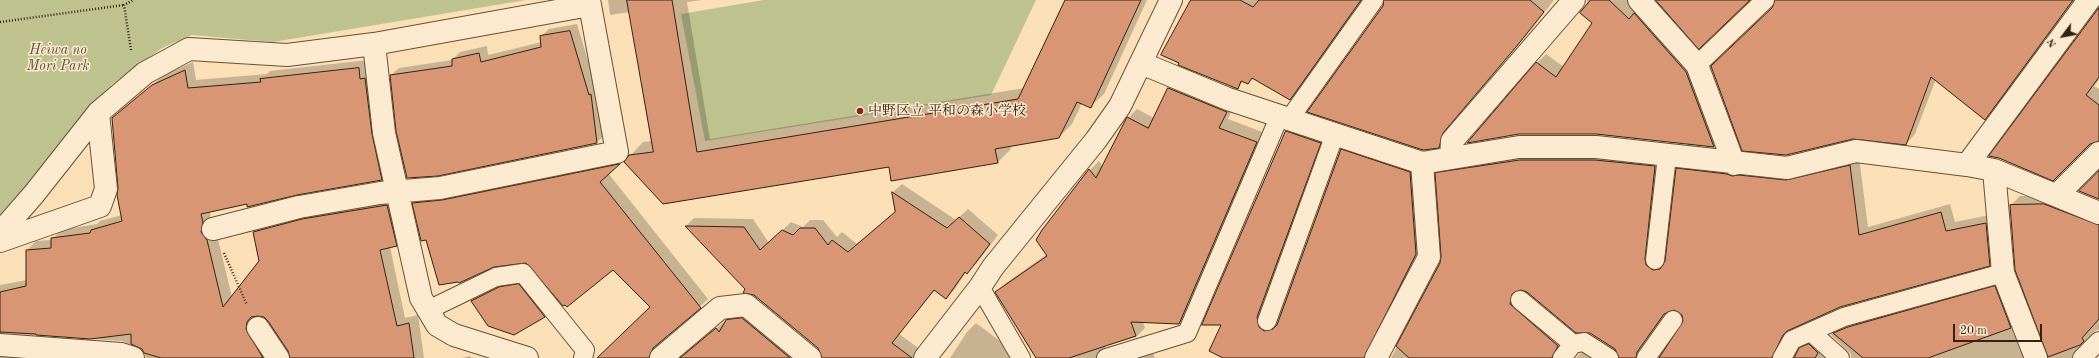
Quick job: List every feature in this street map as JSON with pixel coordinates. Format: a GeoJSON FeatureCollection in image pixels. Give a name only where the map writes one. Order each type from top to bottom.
{"type":"FeatureCollection","features":[{"type":"Feature","properties":{"kind":"street"},"geometry":{"type":"LineString","coordinates":[[925,358],[980,287],[993,267],[1096,140],[1120,106],[1171,0]]}},
{"type":"Feature","properties":{"kind":"street"},"geometry":{"type":"LineString","coordinates":[[1451,158],[1452,141],[1574,0]]}},
{"type":"Feature","properties":{"kind":"street"},"geometry":{"type":"LineString","coordinates":[[1639,0],[1697,65],[1734,164]]}},
{"type":"Feature","properties":{"kind":"street"},"geometry":{"type":"LineString","coordinates":[[1967,165],[2088,0]]}},
{"type":"Feature","properties":{"kind":"street"},"geometry":{"type":"LineString","coordinates":[[0,233],[34,194],[98,113],[145,72],[189,49],[287,55],[374,44],[590,2],[616,152],[440,188],[380,193],[299,207],[213,229]]}},
{"type":"Feature","properties":{"kind":"street"},"geometry":{"type":"LineString","coordinates":[[374,44],[384,133],[396,192],[421,298],[437,325],[454,335],[527,358]]}},
{"type":"Feature","properties":{"kind":"street"},"geometry":{"type":"LineString","coordinates":[[1141,63],[1228,99],[1422,163],[1519,147],[1596,147],[1734,164],[1787,168],[1856,151],[1967,165],[1994,170],[2099,213]]}},
{"type":"Feature","properties":{"kind":"street"},"geometry":{"type":"LineString","coordinates":[[0,241],[100,206],[106,189],[98,113]]}},
{"type":"Feature","properties":{"kind":"street"},"geometry":{"type":"LineString","coordinates":[[2057,195],[2099,153]]}},
{"type":"Feature","properties":{"kind":"street"},"geometry":{"type":"LineString","coordinates":[[1382,355],[1429,257],[1422,163]]}},
{"type":"Feature","properties":{"kind":"street"},"geometry":{"type":"LineString","coordinates":[[1994,170],[2003,273],[2036,358]]}},
{"type":"Feature","properties":{"kind":"street"},"geometry":{"type":"LineString","coordinates":[[661,358],[720,308],[746,305],[810,358]]}},
{"type":"Feature","properties":{"kind":"street"},"geometry":{"type":"LineString","coordinates":[[258,328],[278,358]]}},
{"type":"Feature","properties":{"kind":"street"},"geometry":{"type":"LineString","coordinates":[[8,350],[120,354],[133,358]]}},
{"type":"Feature","properties":{"kind":"lane"},"geometry":{"type":"LineString","coordinates":[[1697,65],[1765,0]]}},
{"type":"Feature","properties":{"kind":"lane"},"geometry":{"type":"LineString","coordinates":[[1106,358],[1188,334],[1285,117],[1372,1]]}},
{"type":"Feature","properties":{"kind":"lane"},"geometry":{"type":"LineString","coordinates":[[1267,321],[1335,134]]}},
{"type":"Feature","properties":{"kind":"lane"},"geometry":{"type":"LineString","coordinates":[[1655,260],[1667,156]]}},
{"type":"Feature","properties":{"kind":"lane"},"geometry":{"type":"LineString","coordinates":[[428,310],[496,277],[523,273],[585,350],[583,358]]}},
{"type":"Feature","properties":{"kind":"lane"},"geometry":{"type":"LineString","coordinates":[[1782,358],[1792,340],[1844,317],[2003,273]]}},
{"type":"Feature","properties":{"kind":"lane"},"geometry":{"type":"LineString","coordinates":[[980,287],[1021,358]]}},
{"type":"Feature","properties":{"kind":"lane"},"geometry":{"type":"LineString","coordinates":[[1520,300],[1572,344]]}},
{"type":"Feature","properties":{"kind":"lane"},"geometry":{"type":"LineString","coordinates":[[1646,358],[1673,320]]}},
{"type":"Feature","properties":{"kind":"lane"},"geometry":{"type":"LineString","coordinates":[[1811,332],[1840,358]]}},
{"type":"Feature","properties":{"kind":"lane"},"geometry":{"type":"LineString","coordinates":[[1562,358],[1572,344],[1584,342],[1609,358]]}},
{"type":"Feature","properties":{"kind":"lane"},"geometry":{"type":"LineString","coordinates":[[2082,358],[2099,342]]}},
{"type":"Feature","properties":{"kind":"path"},"geometry":{"type":"LineString","coordinates":[[0,22],[124,5],[133,0]]}},
{"type":"Feature","properties":{"kind":"path"},"geometry":{"type":"LineString","coordinates":[[124,5],[132,54],[145,72]]}},
{"type":"Feature","properties":{"kind":"path"},"geometry":{"type":"LineString","coordinates":[[213,229],[258,328]]}},
{"type":"Feature","properties":{"kind":"green space","name":"Heiwa no Mori Park"},"geometry":{"type":"Polygon","coordinates":[[[0,0],[526,0],[273,42],[192,35],[162,48],[111,85],[0,220],[0,0]]]}},
{"type":"Feature","properties":{"kind":"green space"},"geometry":{"type":"Polygon","coordinates":[[[764,0],[1036,0],[991,95],[705,141],[681,14],[764,0]]]}},
{"type":"Feature","properties":{"kind":"building"},"geometry":{"type":"Polygon","coordinates":[[[627,0],[672,0],[697,152],[1018,99],[1065,0],[1141,0],[1091,108],[1077,102],[1059,138],[995,149],[998,163],[891,181],[889,167],[663,204],[624,162],[629,155],[653,152],[627,0]]]}},
{"type":"Feature","properties":{"kind":"building"},"geometry":{"type":"Polygon","coordinates":[[[1191,0],[1240,0],[1253,7],[1259,0],[1361,0],[1290,100],[1252,78],[1248,84],[1241,81],[1238,89],[1178,65],[1179,63],[1161,55],[1191,0]]]}},
{"type":"Feature","properties":{"kind":"building"},"geometry":{"type":"Polygon","coordinates":[[[1384,0],[1530,0],[1544,12],[1443,133],[1439,148],[1423,150],[1307,112],[1383,6],[1384,0]]]}},
{"type":"Feature","properties":{"kind":"building"},"geometry":{"type":"Polygon","coordinates":[[[1591,0],[1609,0],[1629,19],[1634,13],[1686,72],[1714,147],[1596,134],[1519,134],[1467,143],[1536,62],[1556,77],[1592,23],[1580,13],[1591,0]]]}},
{"type":"Feature","properties":{"kind":"building"},"geometry":{"type":"Polygon","coordinates":[[[1656,0],[1750,0],[1699,49],[1656,0]]]}},
{"type":"Feature","properties":{"kind":"building"},"geometry":{"type":"Polygon","coordinates":[[[1775,0],[2073,0],[1985,120],[1931,77],[1906,145],[1853,139],[1786,155],[1742,151],[1711,66],[1772,8],[1775,0]]]}},
{"type":"Feature","properties":{"kind":"building"},"geometry":{"type":"Polygon","coordinates":[[[2099,8],[2099,77],[2086,95],[2099,105],[2099,141],[2090,144],[2053,181],[1999,158],[1989,156],[2099,8]]]}},
{"type":"Feature","properties":{"kind":"building"},"geometry":{"type":"Polygon","coordinates":[[[570,31],[589,95],[591,94],[597,143],[438,176],[407,178],[396,131],[390,75],[452,66],[452,59],[479,53],[481,62],[541,47],[540,36],[570,31]]]}},
{"type":"Feature","properties":{"kind":"building"},"geometry":{"type":"Polygon","coordinates":[[[359,68],[360,79],[365,78],[372,134],[382,180],[297,195],[247,207],[247,204],[201,214],[203,222],[201,232],[207,240],[223,307],[259,261],[253,232],[302,219],[387,205],[397,246],[380,250],[397,326],[409,323],[414,358],[290,358],[288,351],[268,321],[264,317],[258,316],[251,317],[247,322],[246,329],[263,358],[161,358],[144,353],[142,349],[131,344],[131,334],[90,339],[0,332],[0,292],[26,286],[26,250],[51,248],[51,238],[90,233],[91,230],[122,221],[117,195],[118,188],[112,118],[152,85],[185,70],[188,88],[261,82],[260,79],[359,68]]]}},
{"type":"Feature","properties":{"kind":"building"},"geometry":{"type":"Polygon","coordinates":[[[1168,88],[1227,112],[1219,128],[1257,142],[1179,324],[1131,322],[1136,336],[1069,358],[1036,358],[995,292],[1047,256],[1036,240],[1042,230],[1089,169],[1096,178],[1127,117],[1148,128],[1168,88]]]}},
{"type":"Feature","properties":{"kind":"building"},"geometry":{"type":"Polygon","coordinates":[[[1286,131],[1321,143],[1257,317],[1259,327],[1264,331],[1273,329],[1277,325],[1341,149],[1410,172],[1416,254],[1364,358],[1223,358],[1209,351],[1221,325],[1202,325],[1286,131]]]}},
{"type":"Feature","properties":{"kind":"building"},"geometry":{"type":"Polygon","coordinates":[[[1520,160],[1595,160],[1655,166],[1645,259],[1646,265],[1653,270],[1660,269],[1665,261],[1676,168],[1727,174],[1732,176],[1739,175],[1786,180],[1850,165],[1859,235],[1941,212],[1946,231],[1986,223],[1990,266],[1840,307],[1787,331],[1783,335],[1772,358],[1659,358],[1683,321],[1682,315],[1674,310],[1664,314],[1637,352],[1636,358],[1619,358],[1615,349],[1590,333],[1576,333],[1527,292],[1521,290],[1512,294],[1510,304],[1558,346],[1552,358],[1409,358],[1396,346],[1440,263],[1441,256],[1435,173],[1520,160]]]}},
{"type":"Feature","properties":{"kind":"building"},"geometry":{"type":"Polygon","coordinates":[[[620,164],[600,182],[701,308],[653,348],[649,358],[597,358],[650,307],[613,270],[567,307],[565,305],[563,306],[526,263],[494,267],[459,283],[439,285],[426,240],[421,241],[412,203],[442,200],[620,164]]]}},
{"type":"Feature","properties":{"kind":"building"},"geometry":{"type":"Polygon","coordinates":[[[2099,171],[2099,199],[2079,191],[2099,171]]]}},
{"type":"Feature","properties":{"kind":"building"},"geometry":{"type":"Polygon","coordinates":[[[892,192],[947,228],[959,217],[990,244],[967,274],[965,272],[946,299],[934,290],[892,343],[912,358],[822,358],[818,348],[754,295],[743,293],[745,289],[685,226],[744,227],[760,250],[782,230],[793,235],[800,228],[815,228],[828,245],[832,240],[848,252],[895,212],[892,192]]]}},
{"type":"Feature","properties":{"kind":"building"},"geometry":{"type":"Polygon","coordinates":[[[2044,204],[2099,225],[2099,319],[2082,338],[2084,341],[2080,345],[2048,357],[2015,270],[2010,205],[2044,204]]]}},
{"type":"Feature","properties":{"kind":"building"},"geometry":{"type":"Polygon","coordinates":[[[519,284],[545,317],[514,335],[488,326],[471,301],[499,287],[519,284]]]}},
{"type":"Feature","properties":{"kind":"building"},"geometry":{"type":"Polygon","coordinates":[[[1995,286],[2011,328],[1928,358],[1863,358],[1833,333],[1848,327],[1995,286]]]}},
{"type":"Feature","properties":{"kind":"building"},"geometry":{"type":"Polygon","coordinates":[[[742,318],[790,358],[680,358],[716,328],[719,332],[726,320],[742,318]]]}},
{"type":"Feature","properties":{"kind":"building"},"geometry":{"type":"Polygon","coordinates":[[[1809,344],[1818,353],[1815,358],[1794,358],[1799,348],[1809,344]]]}},
{"type":"Feature","properties":{"kind":"place","name":"中野区立 平和の森小学校"},"geometry":{"type":"Point","coordinates":[860,111]}}]}
